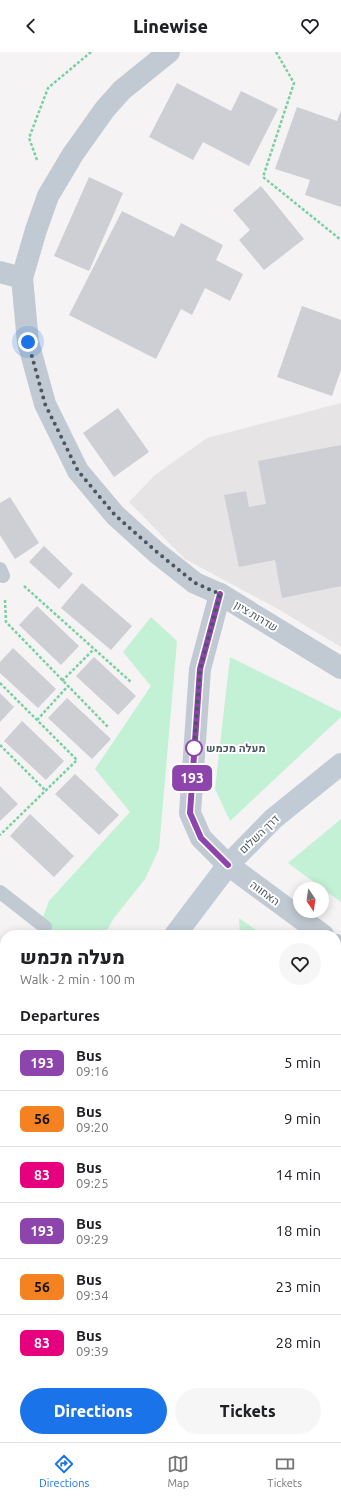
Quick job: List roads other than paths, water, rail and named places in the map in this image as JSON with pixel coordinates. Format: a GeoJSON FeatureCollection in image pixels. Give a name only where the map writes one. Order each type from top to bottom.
{"type":"FeatureCollection","features":[{"type":"Feature","properties":{"kind":"street"},"geometry":{"type":"LineString","coordinates":[[0,272],[22,278],[48,196],[73,154],[104,109],[122,90],[169,52]]}},
{"type":"Feature","properties":{"kind":"street","name":"שדרות ציון"},"geometry":{"type":"LineString","coordinates":[[22,278],[28,342],[45,404],[78,471],[115,515],[195,583],[220,594],[341,668]]}},
{"type":"Feature","properties":{"kind":"street","name":"האחווה"},"geometry":{"type":"LineString","coordinates":[[220,594],[200,669],[190,813],[201,838],[228,865],[316,930]]}},
{"type":"Feature","properties":{"kind":"street","name":"דרך השלום"},"geometry":{"type":"LineString","coordinates":[[179,930],[228,865],[273,819],[341,764]]}},
{"type":"Feature","properties":{"kind":"lane"},"geometry":{"type":"LineString","coordinates":[[0,892],[45,927]]}},
{"type":"Feature","properties":{"kind":"place","name":"מעלה מכמש"},"geometry":{"type":"Point","coordinates":[194,748]}}]}
